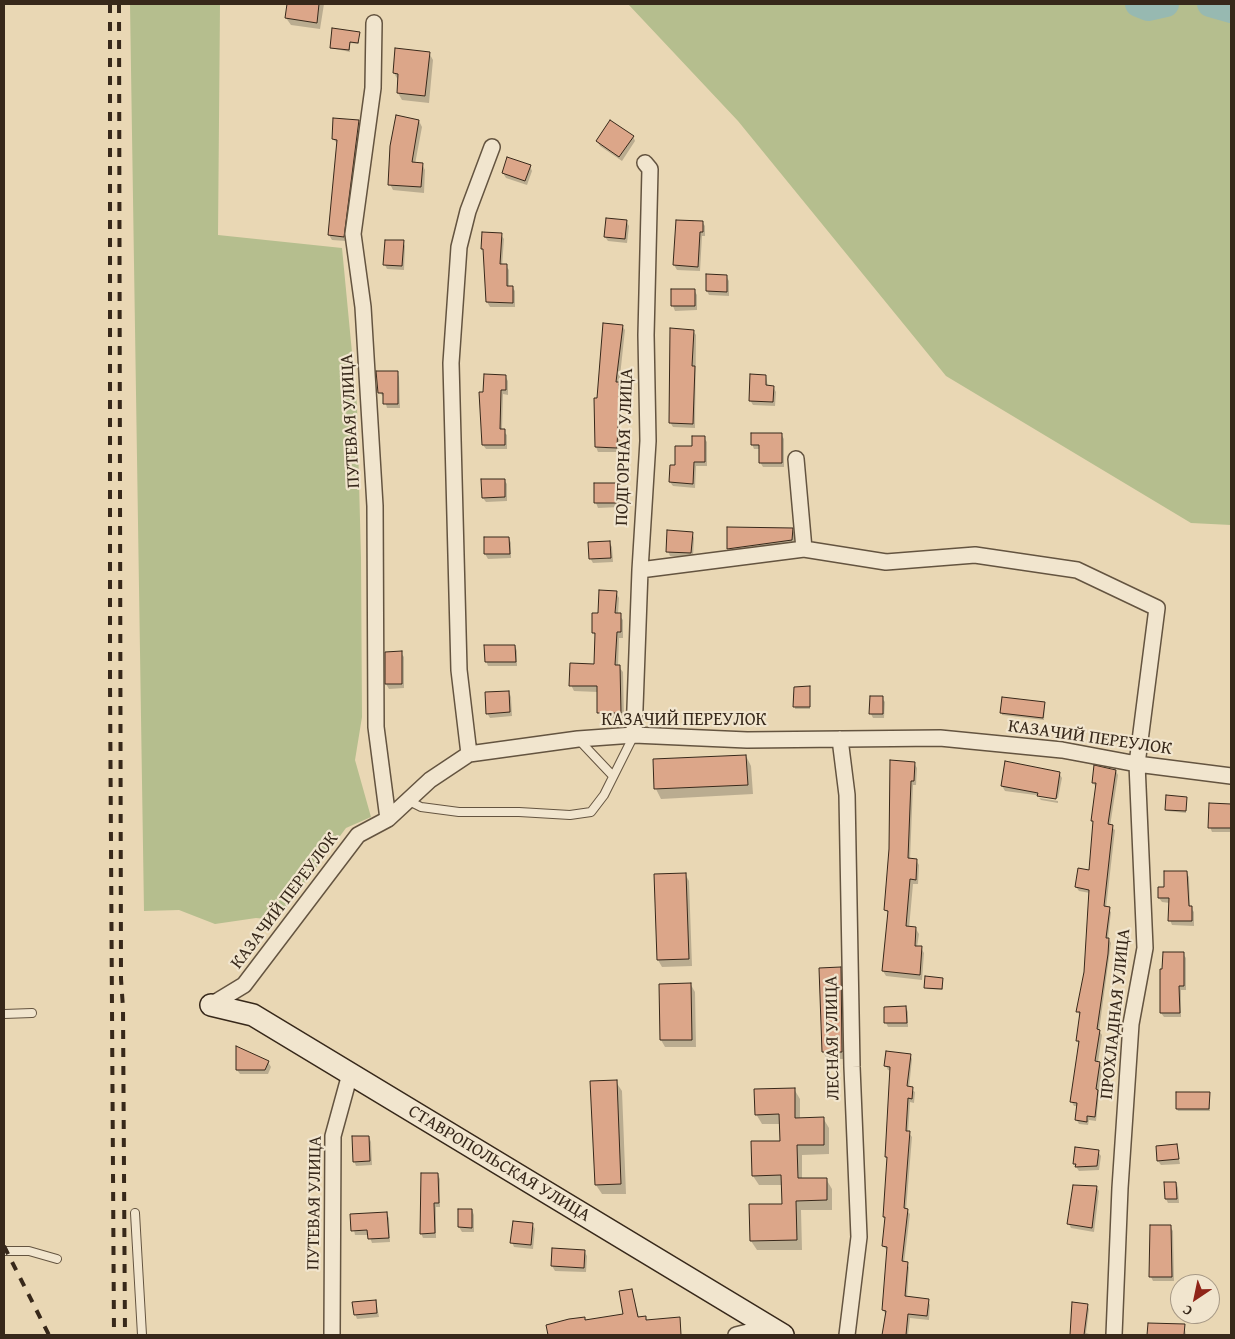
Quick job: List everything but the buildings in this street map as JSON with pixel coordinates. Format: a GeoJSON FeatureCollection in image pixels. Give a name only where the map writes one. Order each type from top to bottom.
{"type":"FeatureCollection","features":[{"type":"Feature","properties":{"kind":"street","name":"ПУТЕВАЯ УЛИЦА"},"geometry":{"type":"LineString","coordinates":[[374,22],[373,88],[353,234],[363,308],[375,506],[376,727],[388,819]]}},
{"type":"Feature","properties":{"kind":"street"},"geometry":{"type":"LineString","coordinates":[[469,754],[459,670],[451,363],[459,247],[468,211],[492,147]]}},
{"type":"Feature","properties":{"kind":"street","name":"ПОДГОРНАЯ УЛИЦА"},"geometry":{"type":"LineString","coordinates":[[634,735],[640,570],[648,441],[646,335],[650,169],[645,163]]}},
{"type":"Feature","properties":{"kind":"street"},"geometry":{"type":"LineString","coordinates":[[640,570],[804,549],[796,459]]}},
{"type":"Feature","properties":{"kind":"street","name":"ПРОХЛАДНАЯ УЛИЦА"},"geometry":{"type":"LineString","coordinates":[[804,549],[886,562],[975,554],[1077,570],[1157,608],[1137,764],[1145,948],[1131,1024],[1120,1188],[1114,1335]]}},
{"type":"Feature","properties":{"kind":"street","name":"КАЗАЧИЙ ПЕРЕУЛОК"},"geometry":{"type":"LineString","coordinates":[[211,1005],[244,985],[358,836],[388,819],[430,780],[469,754],[578,739],[634,735],[747,740],[940,738],[1062,750],[1137,764],[1231,776]]}},
{"type":"Feature","properties":{"kind":"street","name":"ЛЕСНАЯ УЛИЦА"},"geometry":{"type":"LineString","coordinates":[[840,739],[847,796],[852,1067],[859,1237],[847,1335]]}},
{"type":"Feature","properties":{"kind":"street","name":"СТАВРОПОЛЬСКАЯ УЛИЦА"},"geometry":{"type":"LineString","coordinates":[[211,1005],[253,1015],[775,1331]]}},
{"type":"Feature","properties":{"kind":"street","name":"ПУТЕВАЯ УЛИЦА"},"geometry":{"type":"LineString","coordinates":[[332,1335],[333,1136],[350,1074]]}},
{"type":"Feature","properties":{"kind":"street"},"geometry":{"type":"LineString","coordinates":[[736,1335],[775,1331]]}},
{"type":"Feature","properties":{"kind":"lane"},"geometry":{"type":"LineString","coordinates":[[410,800],[421,807],[459,812],[520,812],[570,816],[591,812],[614,776],[634,735]]}},
{"type":"Feature","properties":{"kind":"lane"},"geometry":{"type":"LineString","coordinates":[[578,739],[614,776]]}},
{"type":"Feature","properties":{"kind":"lane"},"geometry":{"type":"LineString","coordinates":[[4,1014],[32,1013]]}},
{"type":"Feature","properties":{"kind":"lane"},"geometry":{"type":"LineString","coordinates":[[135,1213],[142,1335]]}},
{"type":"Feature","properties":{"kind":"lane"},"geometry":{"type":"LineString","coordinates":[[4,1251],[29,1251],[57,1259]]}},
{"type":"Feature","properties":{"kind":"green space"},"geometry":{"type":"Polygon","coordinates":[[[130,4],[220,4],[218,235],[342,248],[357,405],[361,558],[362,717],[355,760],[371,817],[346,828],[277,920],[256,918],[215,924],[179,910],[144,911],[130,4]]]}},
{"type":"Feature","properties":{"kind":"green space"},"geometry":{"type":"Polygon","coordinates":[[[628,4],[1231,4],[1231,525],[1191,523],[946,376],[738,121],[628,4]]]}},
{"type":"Feature","properties":{"kind":"waterway"},"geometry":{"type":"LineString","coordinates":[[1138,4],[1148,8],[1166,4]]}},
{"type":"Feature","properties":{"kind":"waterway"},"geometry":{"type":"LineString","coordinates":[[1210,4],[1231,10]]}},
{"type":"Feature","properties":{"kind":"railway"},"geometry":{"type":"LineString","coordinates":[[110,4],[110,681],[114,1335]]}},
{"type":"Feature","properties":{"kind":"railway"},"geometry":{"type":"LineString","coordinates":[[119,4],[121,979],[123,1008],[125,1335]]}},
{"type":"Feature","properties":{"kind":"railway"},"geometry":{"type":"LineString","coordinates":[[4,1246],[49,1335]]}}]}
